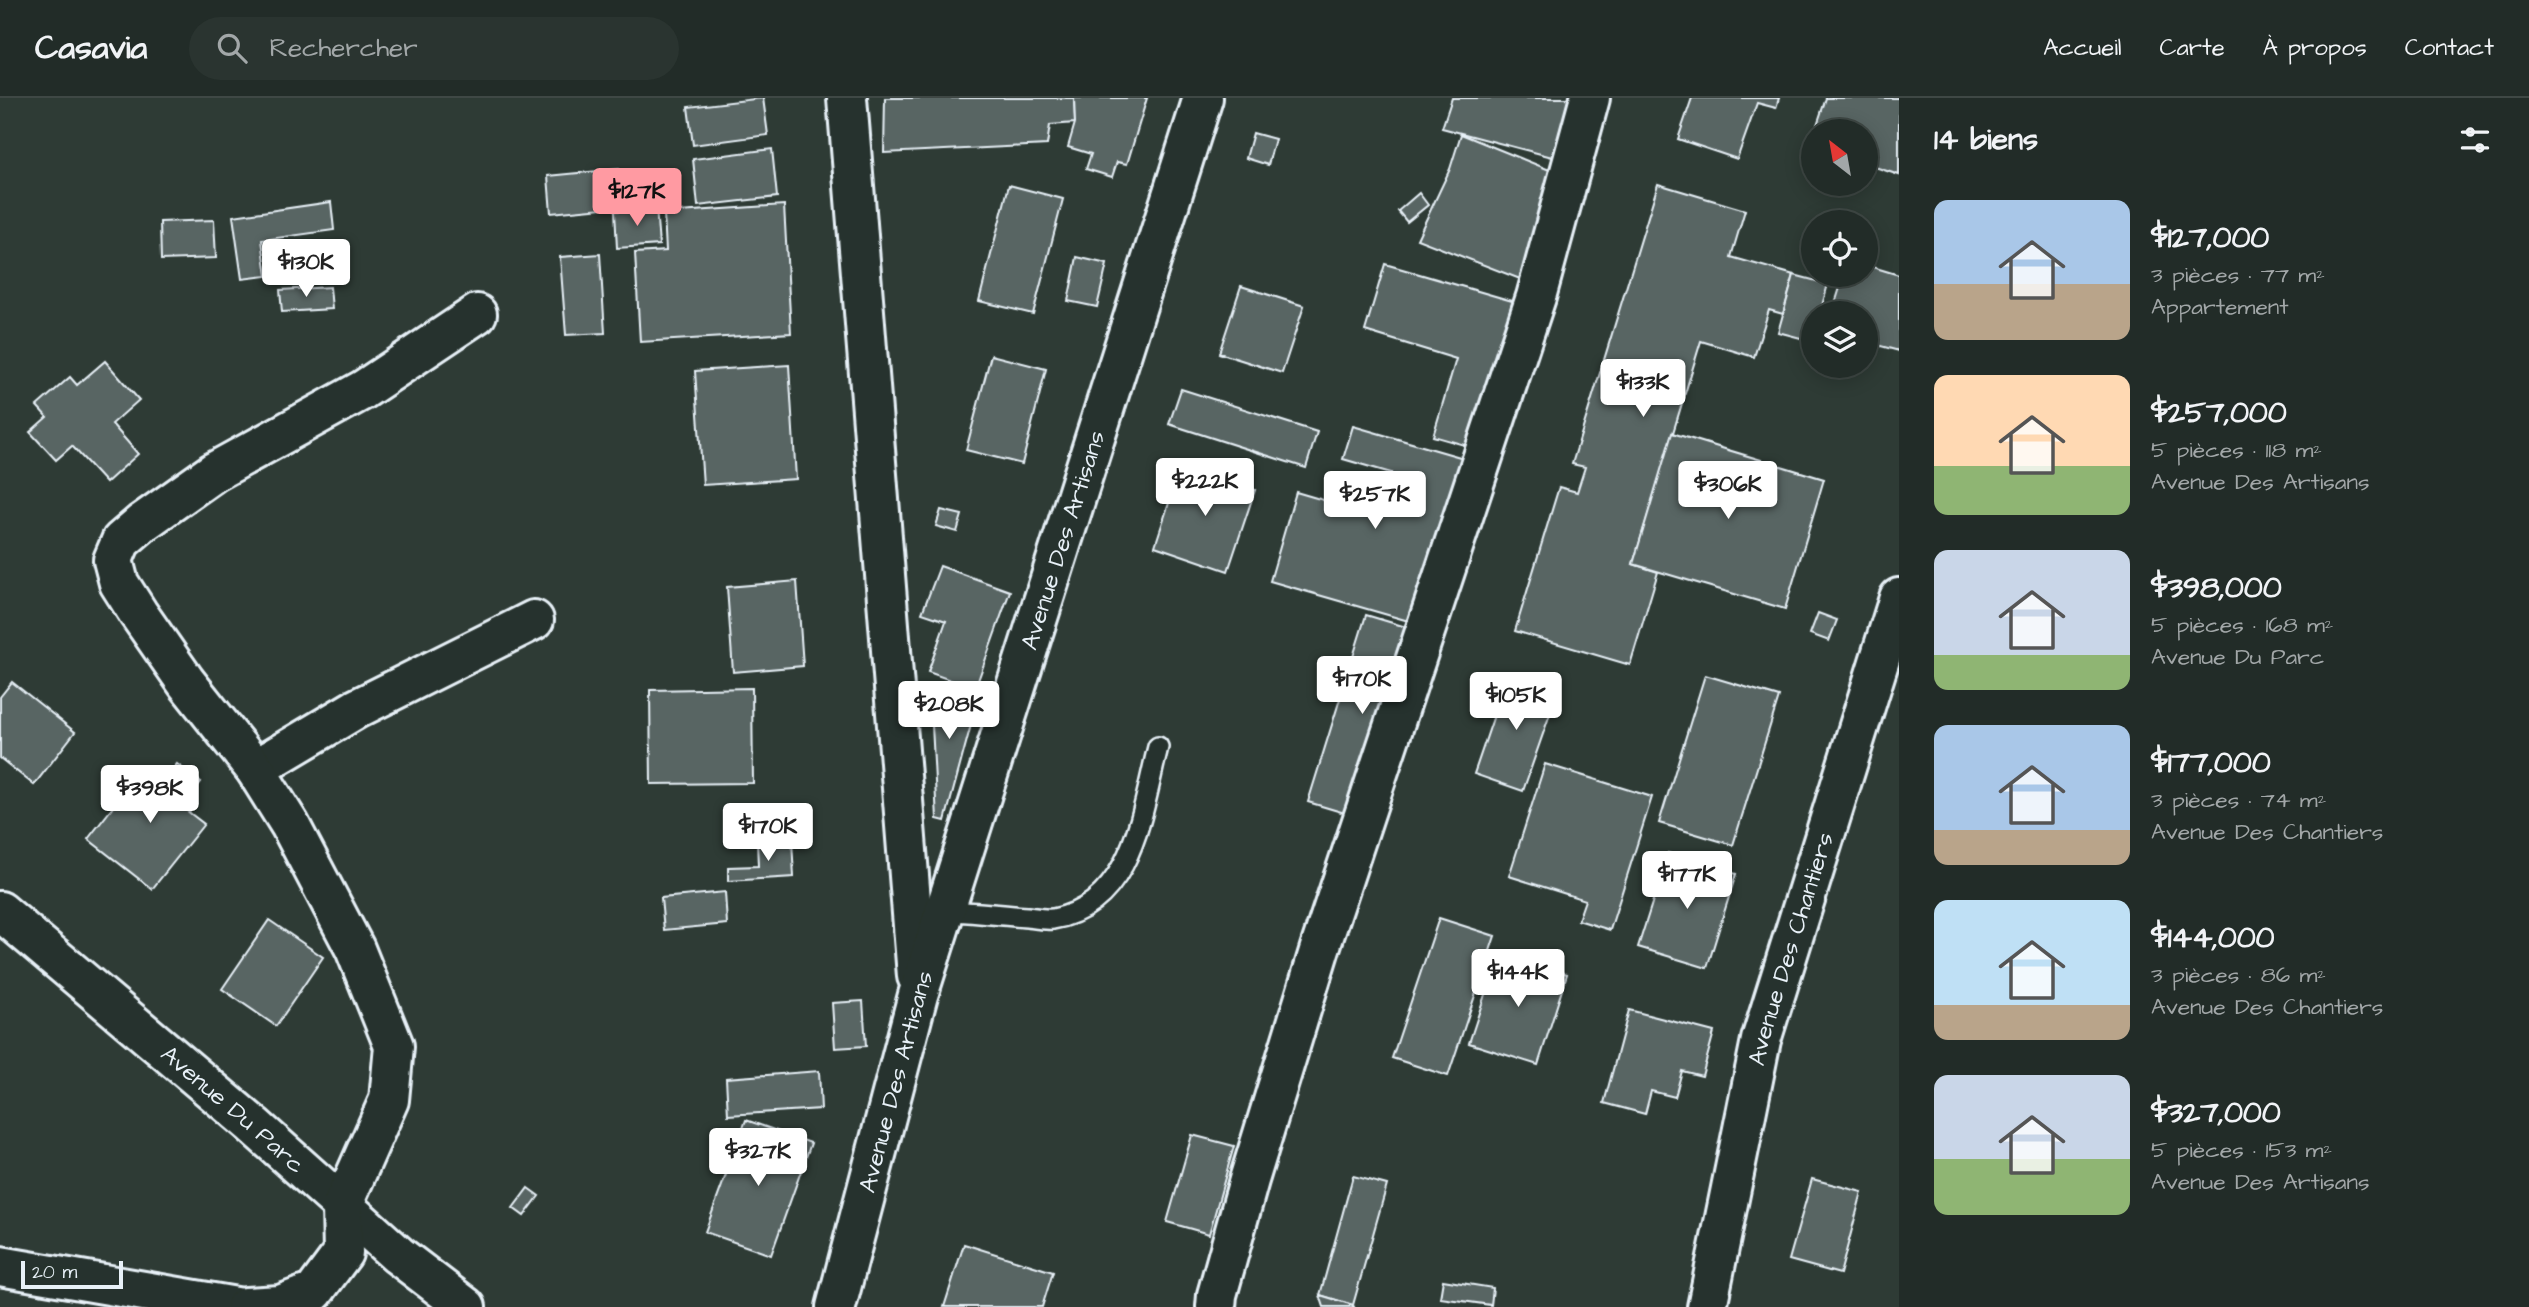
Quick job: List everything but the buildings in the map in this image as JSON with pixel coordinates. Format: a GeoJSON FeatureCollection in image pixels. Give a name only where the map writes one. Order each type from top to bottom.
{"type":"FeatureCollection","features":[{"type":"Feature","properties":{"kind":"street"},"geometry":{"type":"LineString","coordinates":[[848,98],[928,912]]}},
{"type":"Feature","properties":{"kind":"street","name":"Avenue Des Artisans"},"geometry":{"type":"LineString","coordinates":[[836,1307],[918,995],[928,912],[1203,98]]}},
{"type":"Feature","properties":{"kind":"street"},"geometry":{"type":"LineString","coordinates":[[1216,1307],[1249,1180],[1320,948],[1536,297],[1590,98]]}},
{"type":"Feature","properties":{"kind":"street"},"geometry":{"type":"LineString","coordinates":[[246,1307],[315,1300],[343,1253],[342,1206],[389,1100],[394,1046],[355,949],[290,825],[255,769],[186,682],[119,583],[113,559],[121,541],[214,472],[363,390],[477,314]]}},
{"type":"Feature","properties":{"kind":"street","name":"Avenue Des Chantiers"},"geometry":{"type":"LineString","coordinates":[[1707,1307],[1762,1040],[1899,598]]}},
{"type":"Feature","properties":{"kind":"street"},"geometry":{"type":"LineString","coordinates":[[255,769],[356,709],[534,620]]}},
{"type":"Feature","properties":{"kind":"street","name":"Avenue Du Parc"},"geometry":{"type":"LineString","coordinates":[[0,911],[253,1125],[419,1272],[466,1307]]}},
{"type":"Feature","properties":{"kind":"street"},"geometry":{"type":"LineString","coordinates":[[0,1266],[236,1307]]}},
{"type":"Feature","properties":{"kind":"lane"},"geometry":{"type":"LineString","coordinates":[[928,912],[1053,919],[1080,909],[1104,893],[1120,873],[1133,848],[1158,747]]}}]}
